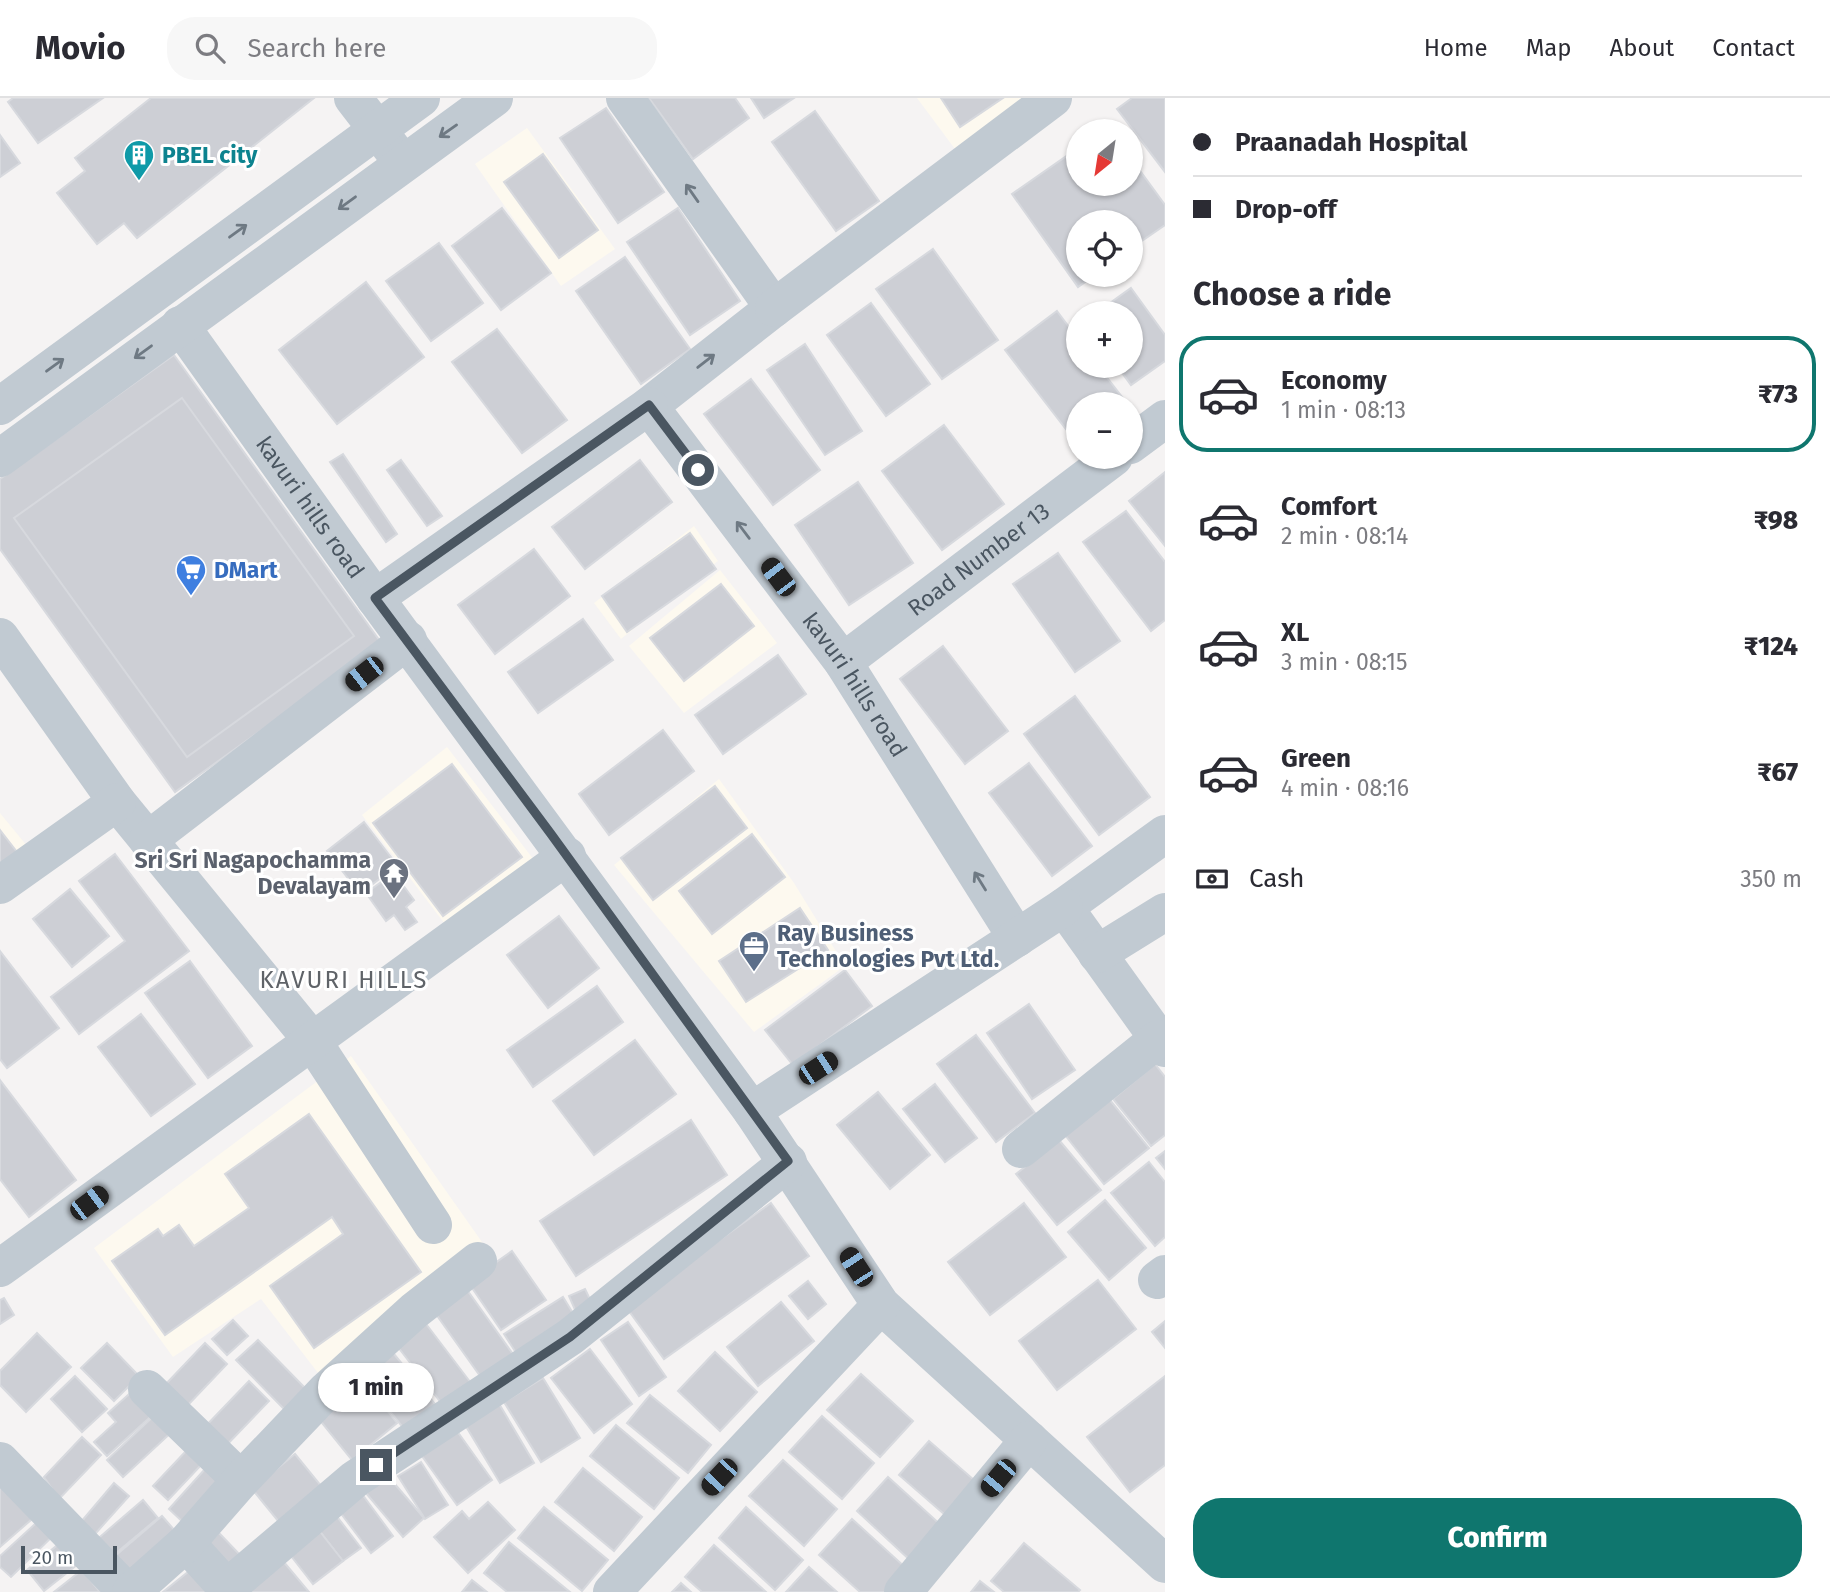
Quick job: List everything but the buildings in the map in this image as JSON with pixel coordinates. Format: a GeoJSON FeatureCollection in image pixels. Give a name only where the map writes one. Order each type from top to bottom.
{"type":"FeatureCollection","features":[{"type":"Feature","properties":{"kind":"street"},"geometry":{"type":"LineString","coordinates":[[353,98],[402,163]]}},
{"type":"Feature","properties":{"kind":"street"},"geometry":{"type":"LineString","coordinates":[[0,406],[421,98]]}},
{"type":"Feature","properties":{"kind":"street"},"geometry":{"type":"LineString","coordinates":[[0,458],[494,98]]}},
{"type":"Feature","properties":{"kind":"street"},"geometry":{"type":"LineString","coordinates":[[625,98],[774,308]]}},
{"type":"Feature","properties":{"kind":"street"},"geometry":{"type":"LineString","coordinates":[[375,598],[649,405],[1053,98]]}},
{"type":"Feature","properties":{"kind":"street","name":"kavuri hills road"},"geometry":{"type":"LineString","coordinates":[[180,325],[375,598],[567,856],[788,1161],[881,1305],[1165,1564]]}},
{"type":"Feature","properties":{"kind":"street","name":"kavuri hills road"},"geometry":{"type":"LineString","coordinates":[[649,405],[842,662],[1017,938]]}},
{"type":"Feature","properties":{"kind":"street"},"geometry":{"type":"LineString","coordinates":[[1143,435],[1165,419]]}},
{"type":"Feature","properties":{"kind":"street","name":"Road Number 13"},"geometry":{"type":"LineString","coordinates":[[842,662],[1098,469]]}},
{"type":"Feature","properties":{"kind":"street"},"geometry":{"type":"LineString","coordinates":[[0,637],[117,802],[311,1039],[433,1225]]}},
{"type":"Feature","properties":{"kind":"street"},"geometry":{"type":"LineString","coordinates":[[148,840],[408,640]]}},
{"type":"Feature","properties":{"kind":"street"},"geometry":{"type":"LineString","coordinates":[[0,886],[117,802]]}},
{"type":"Feature","properties":{"kind":"street"},"geometry":{"type":"LineString","coordinates":[[752,1111],[1064,907],[1165,834]]}},
{"type":"Feature","properties":{"kind":"street"},"geometry":{"type":"LineString","coordinates":[[0,1268],[311,1039],[567,856]]}},
{"type":"Feature","properties":{"kind":"street"},"geometry":{"type":"LineString","coordinates":[[1021,1149],[1162,1043],[1064,907]]}},
{"type":"Feature","properties":{"kind":"street"},"geometry":{"type":"LineString","coordinates":[[1097,954],[1165,912]]}},
{"type":"Feature","properties":{"kind":"street"},"geometry":{"type":"LineString","coordinates":[[186,1543],[227,1588],[355,1479],[570,1337],[788,1161]]}},
{"type":"Feature","properties":{"kind":"street"},"geometry":{"type":"LineString","coordinates":[[0,1461],[129,1592],[186,1543],[241,1479],[327,1390],[414,1311],[478,1261]]}},
{"type":"Feature","properties":{"kind":"street"},"geometry":{"type":"LineString","coordinates":[[612,1592],[881,1305]]}},
{"type":"Feature","properties":{"kind":"street"},"geometry":{"type":"LineString","coordinates":[[147,1389],[241,1479]]}},
{"type":"Feature","properties":{"kind":"street"},"geometry":{"type":"LineString","coordinates":[[903,1592],[1029,1440]]}},
{"type":"Feature","properties":{"kind":"shaded area"},"geometry":{"type":"Polygon","coordinates":[[[917,98],[1039,98],[961,157],[917,98]]]}},
{"type":"Feature","properties":{"kind":"shaded area"},"geometry":{"type":"Polygon","coordinates":[[[527,128],[615,249],[561,286],[475,164],[527,128]]]}},
{"type":"Feature","properties":{"kind":"shaded area"},"geometry":{"type":"Polygon","coordinates":[[[694,526],[718,561],[621,639],[594,603],[694,526]]]}},
{"type":"Feature","properties":{"kind":"shaded area"},"geometry":{"type":"Polygon","coordinates":[[[720,570],[777,643],[684,713],[629,646],[720,570]]]}},
{"type":"Feature","properties":{"kind":"shaded area"},"geometry":{"type":"Polygon","coordinates":[[[447,747],[534,860],[448,928],[362,815],[447,747]]]}},
{"type":"Feature","properties":{"kind":"shaded area"},"geometry":{"type":"Polygon","coordinates":[[[719,779],[794,883],[845,966],[754,1032],[614,865],[719,779]]]}},
{"type":"Feature","properties":{"kind":"shaded area"},"geometry":{"type":"Polygon","coordinates":[[[0,813],[28,847],[0,869],[0,813]]]}},
{"type":"Feature","properties":{"kind":"shaded area"},"geometry":{"type":"Polygon","coordinates":[[[351,1056],[489,1252],[325,1382],[261,1299],[173,1357],[94,1248],[351,1056]]]}},
{"type":"Feature","properties":{"kind":"place","name":"PBEL city"},"geometry":{"type":"Point","coordinates":[139,182]}},
{"type":"Feature","properties":{"kind":"place","name":"DMart"},"geometry":{"type":"Point","coordinates":[191,597]}},
{"type":"Feature","properties":{"kind":"place","name":"Sri Sri Nagapochamma Devalayam"},"geometry":{"type":"Point","coordinates":[394,900]}},
{"type":"Feature","properties":{"kind":"place","name":"Ray Business Technologies Pvt Ltd."},"geometry":{"type":"Point","coordinates":[754,973]}},
{"type":"Feature","properties":{"kind":"district","name":"KAVURI HILLS"},"geometry":{"type":"Point","coordinates":[344,980]}},
{"type":"Feature","properties":{"kind":"route"},"geometry":{"type":"LineString","coordinates":[[376,1465],[570,1337],[788,1161],[551,834],[375,598],[649,405],[698,470]]}}]}
